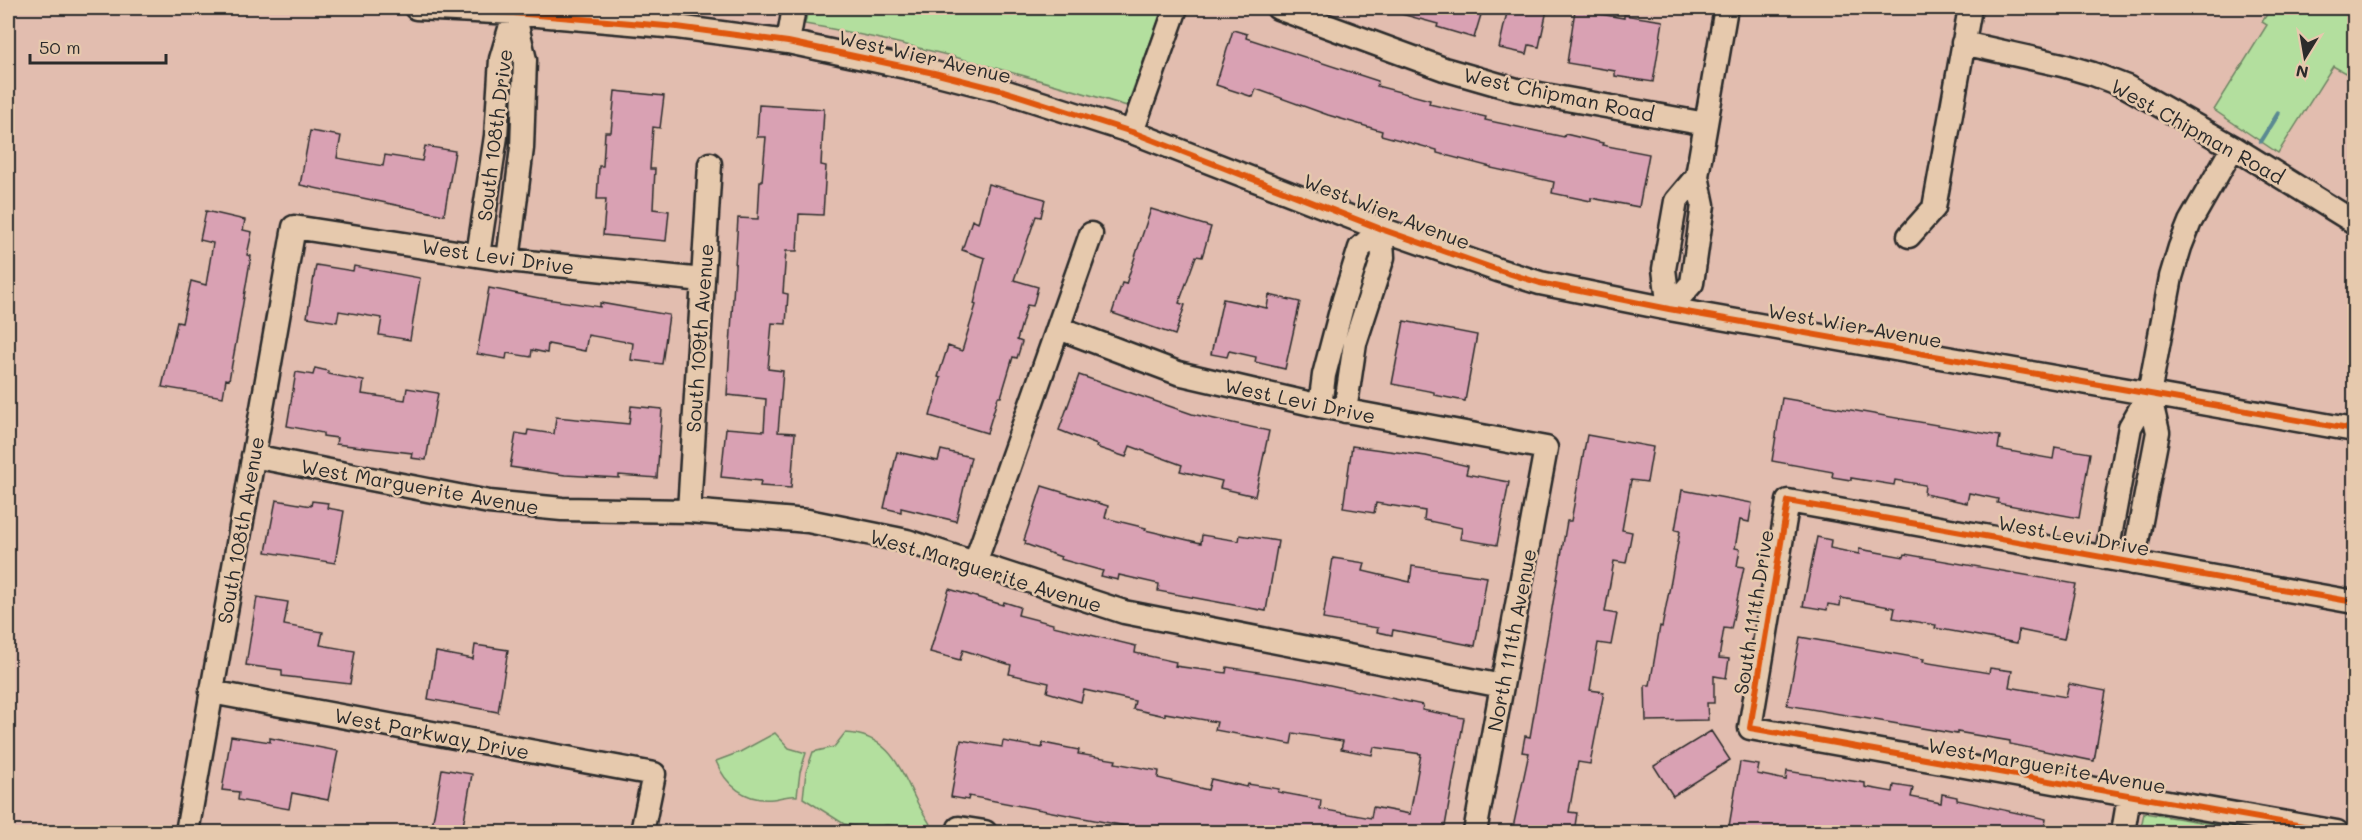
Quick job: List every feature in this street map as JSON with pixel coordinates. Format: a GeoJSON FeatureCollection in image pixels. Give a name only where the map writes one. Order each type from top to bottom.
{"type":"FeatureCollection","features":[{"type":"Feature","properties":{"kind":"street","name":"West Wier Avenue"},"geometry":{"type":"LineString","coordinates":[[416,8],[514,13],[677,27],[788,42],[934,73],[1004,91],[1131,132],[1381,229],[1540,283],[1669,309],[2355,430]]}},
{"type":"Feature","properties":{"kind":"street"},"geometry":{"type":"LineString","coordinates":[[788,42],[794,8]]}},
{"type":"Feature","properties":{"kind":"street"},"geometry":{"type":"LineString","coordinates":[[1131,132],[1176,8]]}},
{"type":"Feature","properties":{"kind":"street","name":"West Chipman Road"},"geometry":{"type":"LineString","coordinates":[[1278,8],[1444,69],[1517,90],[1706,124]]}},
{"type":"Feature","properties":{"kind":"street"},"geometry":{"type":"LineString","coordinates":[[1669,309],[1692,283],[1703,204],[1697,176],[1726,8]]}},
{"type":"Feature","properties":{"kind":"street"},"geometry":{"type":"LineString","coordinates":[[1909,236],[1934,208],[1970,8]]}},
{"type":"Feature","properties":{"kind":"street","name":"South 108th Drive"},"geometry":{"type":"LineString","coordinates":[[478,255],[496,136],[501,59],[514,13]]}},
{"type":"Feature","properties":{"kind":"street","name":"South 108th Drive"},"geometry":{"type":"LineString","coordinates":[[508,260],[522,148],[525,60],[514,13]]}},
{"type":"Feature","properties":{"kind":"street","name":"West Chipman Road"},"geometry":{"type":"LineString","coordinates":[[1963,43],[2093,74],[2127,87],[2233,147],[2355,222]]}},
{"type":"Feature","properties":{"kind":"street"},"geometry":{"type":"LineString","coordinates":[[2106,558],[2130,427],[2149,394],[2171,277],[2180,247],[2190,222],[2233,147]]}},
{"type":"Feature","properties":{"kind":"street","name":"South 109th Avenue"},"geometry":{"type":"LineString","coordinates":[[689,511],[710,164]]}},
{"type":"Feature","properties":{"kind":"street"},"geometry":{"type":"LineString","coordinates":[[1669,309],[1664,269],[1676,201],[1697,176]]}},
{"type":"Feature","properties":{"kind":"street","name":"West Levi Drive"},"geometry":{"type":"LineString","coordinates":[[294,227],[508,260],[703,280]]}},
{"type":"Feature","properties":{"kind":"street","name":"South 108th Avenue"},"geometry":{"type":"LineString","coordinates":[[187,832],[294,227]]}},
{"type":"Feature","properties":{"kind":"street"},"geometry":{"type":"LineString","coordinates":[[1320,406],[1324,375],[1360,248],[1381,229]]}},
{"type":"Feature","properties":{"kind":"street"},"geometry":{"type":"LineString","coordinates":[[1345,411],[1355,343],[1383,257],[1381,229]]}},
{"type":"Feature","properties":{"kind":"street"},"geometry":{"type":"LineString","coordinates":[[975,563],[1091,234]]}},
{"type":"Feature","properties":{"kind":"street","name":"West Levi Drive"},"geometry":{"type":"LineString","coordinates":[[1059,328],[1178,373],[1320,406],[1546,448]]}},
{"type":"Feature","properties":{"kind":"street"},"geometry":{"type":"LineString","coordinates":[[2133,562],[2158,432],[2149,394]]}},
{"type":"Feature","properties":{"kind":"street","name":"North 111th Avenue"},"geometry":{"type":"LineString","coordinates":[[1475,832],[1546,448]]}},
{"type":"Feature","properties":{"kind":"street","name":"West Marguerite Avenue"},"geometry":{"type":"LineString","coordinates":[[253,456],[489,502],[562,509],[689,511],[808,521],[907,541],[1124,612],[1502,686]]}},
{"type":"Feature","properties":{"kind":"street","name":"West Levi Drive"},"geometry":{"type":"LineString","coordinates":[[1788,501],[2355,602]]}},
{"type":"Feature","properties":{"kind":"street","name":"South 111th Drive"},"geometry":{"type":"LineString","coordinates":[[1750,728],[1788,501]]}},
{"type":"Feature","properties":{"kind":"street","name":"West Parkway Drive"},"geometry":{"type":"LineString","coordinates":[[211,692],[654,774],[642,832]]}},
{"type":"Feature","properties":{"kind":"street","name":"West Marguerite Avenue"},"geometry":{"type":"LineString","coordinates":[[1750,728],[2129,797],[2337,832]]}},
{"type":"Feature","properties":{"kind":"street"},"geometry":{"type":"LineString","coordinates":[[2123,832],[2129,797]]}},
{"type":"Feature","properties":{"kind":"street"},"geometry":{"type":"LineString","coordinates":[[959,830],[985,832]]}},
{"type":"Feature","properties":{"kind":"green space"},"geometry":{"type":"Polygon","coordinates":[[[808,8],[1163,8],[1127,106],[927,50],[805,24],[808,8]]]}},
{"type":"Feature","properties":{"kind":"green space"},"geometry":{"type":"Polygon","coordinates":[[[2271,8],[2354,8],[2354,78],[2333,66],[2278,153],[2214,110],[2267,25],[2262,22],[2271,8]]]}},
{"type":"Feature","properties":{"kind":"green space"},"geometry":{"type":"Polygon","coordinates":[[[775,733],[789,748],[806,753],[800,772],[797,796],[763,799],[745,795],[725,777],[716,761],[740,752],[775,733]]]}},
{"type":"Feature","properties":{"kind":"green space"},"geometry":{"type":"Polygon","coordinates":[[[845,733],[860,735],[872,740],[891,755],[934,832],[909,832],[897,826],[887,825],[864,828],[844,824],[803,798],[806,772],[813,752],[834,747],[845,733]]]}},
{"type":"Feature","properties":{"kind":"green space"},"geometry":{"type":"Polygon","coordinates":[[[2144,813],[2264,832],[2140,832],[2144,813]]]}},
{"type":"Feature","properties":{"kind":"building"},"geometry":{"type":"Polygon","coordinates":[[[1395,8],[1483,8],[1474,38],[1437,27],[1438,24],[1394,12],[1395,8]]]}},
{"type":"Feature","properties":{"kind":"building"},"geometry":{"type":"Polygon","coordinates":[[[1508,8],[1547,10],[1539,47],[1529,45],[1527,54],[1499,48],[1508,8]]]}},
{"type":"Feature","properties":{"kind":"building"},"geometry":{"type":"Polygon","coordinates":[[[1575,10],[1624,18],[1624,15],[1663,21],[1653,82],[1615,76],[1615,71],[1567,63],[1575,10]]]}},
{"type":"Feature","properties":{"kind":"building"},"geometry":{"type":"Polygon","coordinates":[[[1233,30],[1247,34],[1246,38],[1378,81],[1377,86],[1430,100],[1429,104],[1486,117],[1485,120],[1564,137],[1565,134],[1603,143],[1602,145],[1649,154],[1639,207],[1552,193],[1554,182],[1437,153],[1437,150],[1381,135],[1382,131],[1328,115],[1256,89],[1253,97],[1216,85],[1233,30]]]}},
{"type":"Feature","properties":{"kind":"building"},"geometry":{"type":"Polygon","coordinates":[[[615,91],[664,96],[660,128],[653,127],[650,169],[655,169],[653,209],[669,211],[666,241],[603,235],[606,199],[597,199],[599,166],[603,166],[605,132],[611,132],[615,91]]]}},
{"type":"Feature","properties":{"kind":"building"},"geometry":{"type":"Polygon","coordinates":[[[759,105],[824,109],[821,165],[826,166],[823,215],[799,214],[797,251],[786,251],[783,293],[788,294],[786,324],[772,323],[768,369],[783,371],[778,432],[795,433],[791,488],[760,486],[761,481],[721,477],[726,428],[764,431],[766,399],[727,395],[738,218],[758,219],[766,137],[757,137],[759,105]]]}},
{"type":"Feature","properties":{"kind":"building"},"geometry":{"type":"Polygon","coordinates":[[[310,131],[341,136],[337,158],[383,166],[385,155],[422,161],[425,146],[455,151],[444,215],[300,185],[310,131]]]}},
{"type":"Feature","properties":{"kind":"building"},"geometry":{"type":"Polygon","coordinates":[[[988,184],[1045,199],[1041,217],[1036,216],[1014,280],[1038,287],[1033,306],[1027,305],[1017,340],[1022,342],[1017,358],[1013,357],[987,433],[930,416],[941,378],[938,377],[948,346],[962,351],[976,305],[974,304],[985,258],[962,250],[972,220],[978,223],[988,184]]]}},
{"type":"Feature","properties":{"kind":"building"},"geometry":{"type":"Polygon","coordinates":[[[1151,209],[1211,227],[1202,257],[1196,256],[1179,303],[1185,305],[1175,335],[1112,313],[1122,283],[1126,284],[1151,209]]]}},
{"type":"Feature","properties":{"kind":"building"},"geometry":{"type":"Polygon","coordinates":[[[206,211],[245,220],[243,230],[252,232],[247,255],[251,256],[238,332],[229,380],[226,379],[223,397],[162,387],[177,322],[182,323],[191,281],[206,285],[213,243],[200,240],[206,211]]]}},
{"type":"Feature","properties":{"kind":"building"},"geometry":{"type":"Polygon","coordinates":[[[316,265],[353,271],[354,266],[420,278],[410,340],[379,335],[382,318],[339,311],[337,322],[307,317],[316,265]]]}},
{"type":"Feature","properties":{"kind":"building"},"geometry":{"type":"Polygon","coordinates":[[[489,288],[539,298],[600,307],[600,303],[669,315],[662,364],[631,360],[633,343],[588,335],[585,351],[548,344],[547,353],[532,350],[531,357],[507,353],[506,359],[477,354],[489,288]]]}},
{"type":"Feature","properties":{"kind":"building"},"geometry":{"type":"Polygon","coordinates":[[[1269,295],[1300,302],[1285,369],[1255,362],[1256,357],[1229,351],[1227,357],[1211,354],[1223,299],[1267,308],[1269,295]]]}},
{"type":"Feature","properties":{"kind":"building"},"geometry":{"type":"Polygon","coordinates":[[[1404,321],[1477,335],[1465,401],[1392,384],[1404,321]]]}},
{"type":"Feature","properties":{"kind":"building"},"geometry":{"type":"Polygon","coordinates":[[[315,368],[328,371],[328,374],[364,381],[362,394],[405,400],[407,388],[438,393],[426,460],[411,458],[412,453],[336,444],[337,438],[287,426],[296,372],[313,375],[315,368]]]}},
{"type":"Feature","properties":{"kind":"building"},"geometry":{"type":"Polygon","coordinates":[[[1079,375],[1192,414],[1269,431],[1255,496],[1220,488],[1222,481],[1180,471],[1182,465],[1130,446],[1126,457],[1096,447],[1097,445],[1059,430],[1079,375]]]}},
{"type":"Feature","properties":{"kind":"building"},"geometry":{"type":"Polygon","coordinates":[[[1782,398],[2000,436],[1998,449],[2053,459],[2055,447],[2090,453],[2079,518],[1997,503],[1998,499],[1969,493],[1967,503],[1924,494],[1925,485],[1895,480],[1894,485],[1851,478],[1851,480],[1832,477],[1833,472],[1772,461],[1782,398]]]}},
{"type":"Feature","properties":{"kind":"building"},"geometry":{"type":"Polygon","coordinates":[[[631,406],[662,409],[657,478],[565,475],[510,467],[516,433],[527,435],[528,430],[554,434],[556,417],[629,424],[631,406]]]}},
{"type":"Feature","properties":{"kind":"building"},"geometry":{"type":"Polygon","coordinates":[[[1587,435],[1653,447],[1647,482],[1631,480],[1622,530],[1632,532],[1626,563],[1614,561],[1605,612],[1617,614],[1611,645],[1598,643],[1590,690],[1604,692],[1590,764],[1578,762],[1569,812],[1577,813],[1574,832],[1512,832],[1529,753],[1522,752],[1525,736],[1530,737],[1567,521],[1571,521],[1587,435]]]}},
{"type":"Feature","properties":{"kind":"building"},"geometry":{"type":"Polygon","coordinates":[[[1352,446],[1426,456],[1468,466],[1466,474],[1509,482],[1497,545],[1460,539],[1462,528],[1424,520],[1425,511],[1376,503],[1374,513],[1343,508],[1352,446]]]}},
{"type":"Feature","properties":{"kind":"building"},"geometry":{"type":"Polygon","coordinates":[[[941,450],[971,457],[956,521],[901,508],[901,512],[884,508],[897,452],[938,461],[941,450]]]}},
{"type":"Feature","properties":{"kind":"building"},"geometry":{"type":"Polygon","coordinates":[[[1042,486],[1108,506],[1105,518],[1146,528],[1145,530],[1201,543],[1202,535],[1239,541],[1240,535],[1278,541],[1266,611],[1158,591],[1159,584],[1119,575],[1118,580],[1101,576],[1103,571],[1060,559],[1061,557],[1025,544],[1024,540],[1042,486]]]}},
{"type":"Feature","properties":{"kind":"building"},"geometry":{"type":"Polygon","coordinates":[[[1682,490],[1752,503],[1749,522],[1740,520],[1735,548],[1740,549],[1737,566],[1744,567],[1731,629],[1724,628],[1719,658],[1729,659],[1726,678],[1714,676],[1714,703],[1707,703],[1708,720],[1646,721],[1645,685],[1650,685],[1660,626],[1662,627],[1671,581],[1680,531],[1675,530],[1682,490]]]}},
{"type":"Feature","properties":{"kind":"building"},"geometry":{"type":"Polygon","coordinates":[[[276,500],[311,506],[312,501],[328,503],[327,508],[344,511],[335,563],[266,552],[276,500]]]}},
{"type":"Feature","properties":{"kind":"building"},"geometry":{"type":"Polygon","coordinates":[[[1817,537],[1831,540],[1830,548],[1859,554],[1859,549],[1904,557],[1905,554],[2076,584],[2064,639],[2019,630],[2017,643],[1935,628],[1936,625],[1893,618],[1895,608],[1841,598],[1840,606],[1828,604],[1827,610],[1803,606],[1817,537]]]}},
{"type":"Feature","properties":{"kind":"building"},"geometry":{"type":"Polygon","coordinates":[[[1333,558],[1365,563],[1363,571],[1410,582],[1412,566],[1487,577],[1475,646],[1393,630],[1392,635],[1377,632],[1378,628],[1323,619],[1333,558]]]}},
{"type":"Feature","properties":{"kind":"building"},"geometry":{"type":"Polygon","coordinates":[[[949,589],[1003,605],[1004,602],[1020,607],[1018,615],[1053,624],[1053,626],[1136,646],[1135,653],[1176,662],[1175,666],[1226,673],[1227,667],[1302,679],[1423,705],[1422,710],[1464,718],[1444,832],[1157,832],[969,796],[968,800],[951,797],[961,740],[1002,747],[1003,741],[1042,748],[1043,743],[1079,750],[1078,754],[1116,760],[1115,763],[1159,771],[1158,778],[1208,790],[1211,779],[1247,787],[1248,784],[1279,789],[1278,792],[1321,800],[1320,809],[1371,818],[1373,807],[1410,814],[1421,754],[1374,747],[1372,755],[1341,749],[1343,741],[1293,733],[1291,744],[1215,730],[1217,722],[1165,713],[1165,716],[1133,709],[1135,701],[1084,690],[1081,702],[1047,692],[1049,683],[1009,674],[1011,665],[963,650],[960,660],[930,652],[949,589]]]}},
{"type":"Feature","properties":{"kind":"building"},"geometry":{"type":"Polygon","coordinates":[[[257,597],[288,602],[284,625],[323,632],[320,645],[355,651],[350,684],[282,676],[282,670],[246,665],[257,597]]]}},
{"type":"Feature","properties":{"kind":"building"},"geometry":{"type":"Polygon","coordinates":[[[1800,637],[1989,673],[1990,668],[2012,671],[2009,687],[2066,697],[2069,684],[2106,691],[2094,761],[2010,744],[2010,741],[1787,705],[1800,637]]]}},
{"type":"Feature","properties":{"kind":"building"},"geometry":{"type":"Polygon","coordinates":[[[475,645],[508,650],[498,712],[428,699],[436,652],[473,659],[475,645]]]}},
{"type":"Feature","properties":{"kind":"building"},"geometry":{"type":"Polygon","coordinates":[[[1711,731],[1730,760],[1673,796],[1654,766],[1711,731]]]}},
{"type":"Feature","properties":{"kind":"building"},"geometry":{"type":"Polygon","coordinates":[[[231,736],[270,742],[270,738],[338,751],[328,800],[292,793],[289,809],[238,800],[239,792],[222,790],[231,736]]]}},
{"type":"Feature","properties":{"kind":"building"},"geometry":{"type":"Polygon","coordinates":[[[1740,762],[1759,765],[1757,774],[1786,780],[1787,771],[1865,783],[1865,787],[1893,792],[1894,785],[1913,788],[1911,797],[1941,803],[1942,794],[1957,797],[1957,800],[2046,819],[2044,832],[1728,832],[1740,762]]]}},
{"type":"Feature","properties":{"kind":"building"},"geometry":{"type":"Polygon","coordinates":[[[442,769],[472,774],[462,832],[431,832],[442,769]]]}},
{"type":"Feature","properties":{"kind":"waterway"},"geometry":{"type":"LineString","coordinates":[[2261,141],[2278,114]]}},
{"type":"Feature","properties":{"kind":"cycle path"},"geometry":{"type":"LineString","coordinates":[[416,8],[514,13],[677,27],[788,42],[934,73],[1004,91],[1132,132],[1381,229],[1540,283],[1669,309],[2354,430]]}},
{"type":"Feature","properties":{"kind":"cycle path"},"geometry":{"type":"LineString","coordinates":[[2337,832],[1750,728],[1788,501],[2354,602]]}}]}
